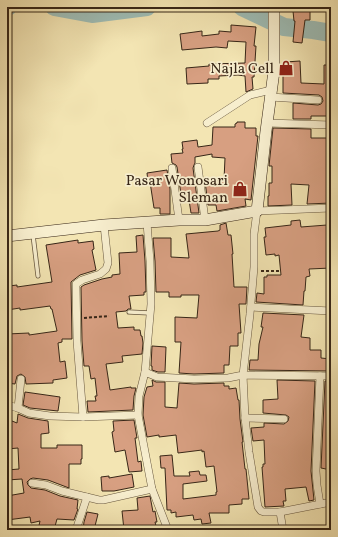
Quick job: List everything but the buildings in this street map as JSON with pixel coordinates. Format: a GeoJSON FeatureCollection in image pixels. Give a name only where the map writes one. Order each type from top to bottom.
{"type":"FeatureCollection","features":[{"type":"Feature","properties":{"kind":"street"},"geometry":{"type":"LineString","coordinates":[[274,9],[274,71],[254,234],[254,271],[243,375],[245,418],[251,467],[258,507],[261,510],[264,512],[280,512],[331,502]]}},
{"type":"Feature","properties":{"kind":"street"},"geometry":{"type":"LineString","coordinates":[[208,123],[250,95],[271,94],[318,100]]}},
{"type":"Feature","properties":{"kind":"street"},"geometry":{"type":"LineString","coordinates":[[267,123],[331,125]]}},
{"type":"Feature","properties":{"kind":"street"},"geometry":{"type":"LineString","coordinates":[[198,167],[205,220]]}},
{"type":"Feature","properties":{"kind":"street"},"geometry":{"type":"LineString","coordinates":[[172,168],[178,220]]}},
{"type":"Feature","properties":{"kind":"street"},"geometry":{"type":"LineString","coordinates":[[7,236],[104,225],[178,220],[205,220],[257,211],[331,208]]}},
{"type":"Feature","properties":{"kind":"street"},"geometry":{"type":"LineString","coordinates":[[147,223],[151,304],[145,372],[139,396],[138,415],[152,490],[168,530]]}},
{"type":"Feature","properties":{"kind":"street"},"geometry":{"type":"LineString","coordinates":[[83,416],[77,340],[76,284],[82,280],[100,274],[106,269],[108,263],[104,225]]}},
{"type":"Feature","properties":{"kind":"street"},"geometry":{"type":"LineString","coordinates":[[251,306],[331,311]]}},
{"type":"Feature","properties":{"kind":"street"},"geometry":{"type":"LineString","coordinates":[[145,372],[156,377],[194,379],[228,378],[243,375],[331,376]]}},
{"type":"Feature","properties":{"kind":"street"},"geometry":{"type":"LineString","coordinates":[[320,376],[316,471],[320,504]]}},
{"type":"Feature","properties":{"kind":"street"},"geometry":{"type":"LineString","coordinates":[[18,408],[21,379]]}},
{"type":"Feature","properties":{"kind":"street"},"geometry":{"type":"LineString","coordinates":[[7,405],[25,412],[50,416],[138,415]]}},
{"type":"Feature","properties":{"kind":"street"},"geometry":{"type":"LineString","coordinates":[[245,418],[284,419]]}},
{"type":"Feature","properties":{"kind":"street"},"geometry":{"type":"LineString","coordinates":[[32,483],[46,485],[62,491],[103,500],[152,490]]}},
{"type":"Feature","properties":{"kind":"street"},"geometry":{"type":"LineString","coordinates":[[76,530],[87,497]]}},
{"type":"Feature","properties":{"kind":"street"},"geometry":{"type":"LineString","coordinates":[[280,512],[283,530]]}},
{"type":"Feature","properties":{"kind":"lane"},"geometry":{"type":"LineString","coordinates":[[32,234],[38,276]]}},
{"type":"Feature","properties":{"kind":"lane"},"geometry":{"type":"LineString","coordinates":[[129,312],[150,312]]}},
{"type":"Feature","properties":{"kind":"path"},"geometry":{"type":"LineString","coordinates":[[254,271],[279,271]]}},
{"type":"Feature","properties":{"kind":"path"},"geometry":{"type":"LineString","coordinates":[[77,318],[109,316]]}},
{"type":"Feature","properties":{"kind":"waterway"},"geometry":{"type":"LineString","coordinates":[[54,7],[92,14],[147,7]]}},
{"type":"Feature","properties":{"kind":"waterway"},"geometry":{"type":"LineString","coordinates":[[242,7],[284,27],[331,33]]}},
{"type":"Feature","properties":{"kind":"place","name":"Najla Cell"},"geometry":{"type":"Point","coordinates":[286,68]}},
{"type":"Feature","properties":{"kind":"place","name":"Pasar Wonosari Sleman"},"geometry":{"type":"Point","coordinates":[240,189]}}]}
